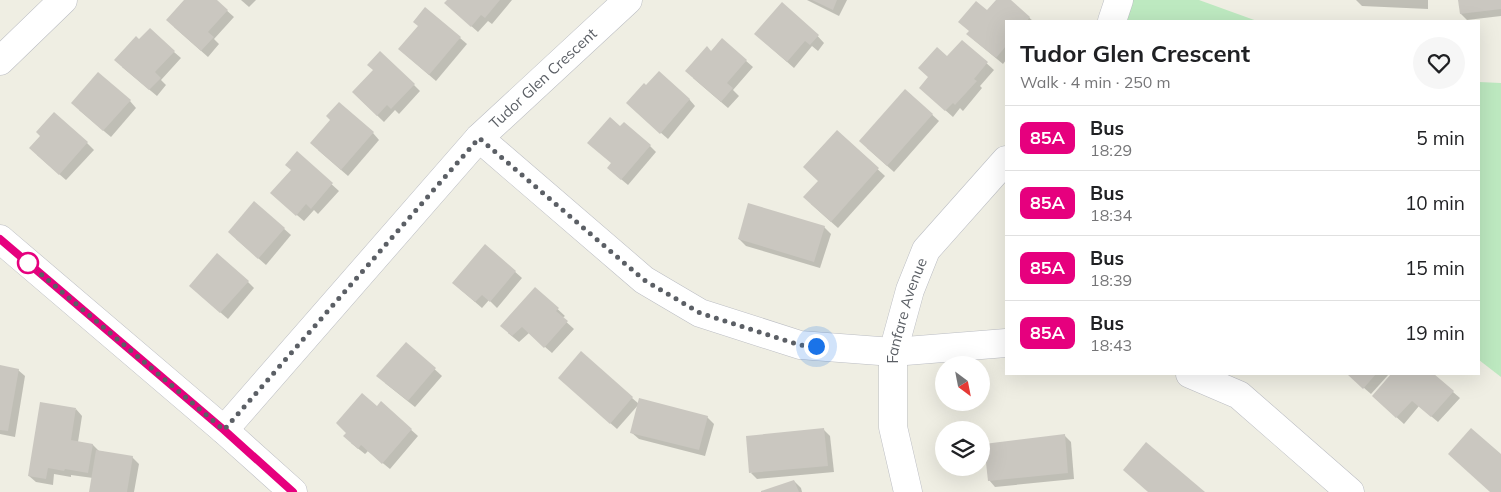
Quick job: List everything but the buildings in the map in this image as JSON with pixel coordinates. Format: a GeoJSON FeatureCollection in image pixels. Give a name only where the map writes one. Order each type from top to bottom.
{"type":"FeatureCollection","features":[{"type":"Feature","properties":{"kind":"street"},"geometry":{"type":"LineString","coordinates":[[0,61],[63,0]]}},
{"type":"Feature","properties":{"kind":"street","name":"Tudor Glen Crescent"},"geometry":{"type":"LineString","coordinates":[[224,430],[479,138],[628,0]]}},
{"type":"Feature","properties":{"kind":"street"},"geometry":{"type":"LineString","coordinates":[[1112,20],[1119,0]]}},
{"type":"Feature","properties":{"kind":"street"},"geometry":{"type":"LineString","coordinates":[[479,138],[644,280],[700,313],[800,345],[893,352],[1005,343]]}},
{"type":"Feature","properties":{"kind":"street","name":"Fanfare Avenue"},"geometry":{"type":"LineString","coordinates":[[908,492],[893,427],[893,352],[910,290],[926,250],[1005,161]]}},
{"type":"Feature","properties":{"kind":"street"},"geometry":{"type":"LineString","coordinates":[[0,239],[224,430],[293,492]]}},
{"type":"Feature","properties":{"kind":"street"},"geometry":{"type":"LineString","coordinates":[[1192,375],[1239,395],[1350,492]]}},
{"type":"Feature","properties":{"kind":"green space"},"geometry":{"type":"Polygon","coordinates":[[[1126,0],[1199,0],[1254,20],[1120,20],[1126,0]]]}},
{"type":"Feature","properties":{"kind":"green space"},"geometry":{"type":"Polygon","coordinates":[[[1480,82],[1501,83],[1501,377],[1480,361],[1480,82]]]}},
{"type":"Feature","properties":{"kind":"bus line","name":"85A"},"geometry":{"type":"LineString","coordinates":[[0,239],[224,430],[293,492]]}},
{"type":"Feature","properties":{"kind":"route"},"geometry":{"type":"LineString","coordinates":[[28,263],[224,430],[479,138],[597,242],[644,280],[700,313],[800,345],[816,346]]}}]}
